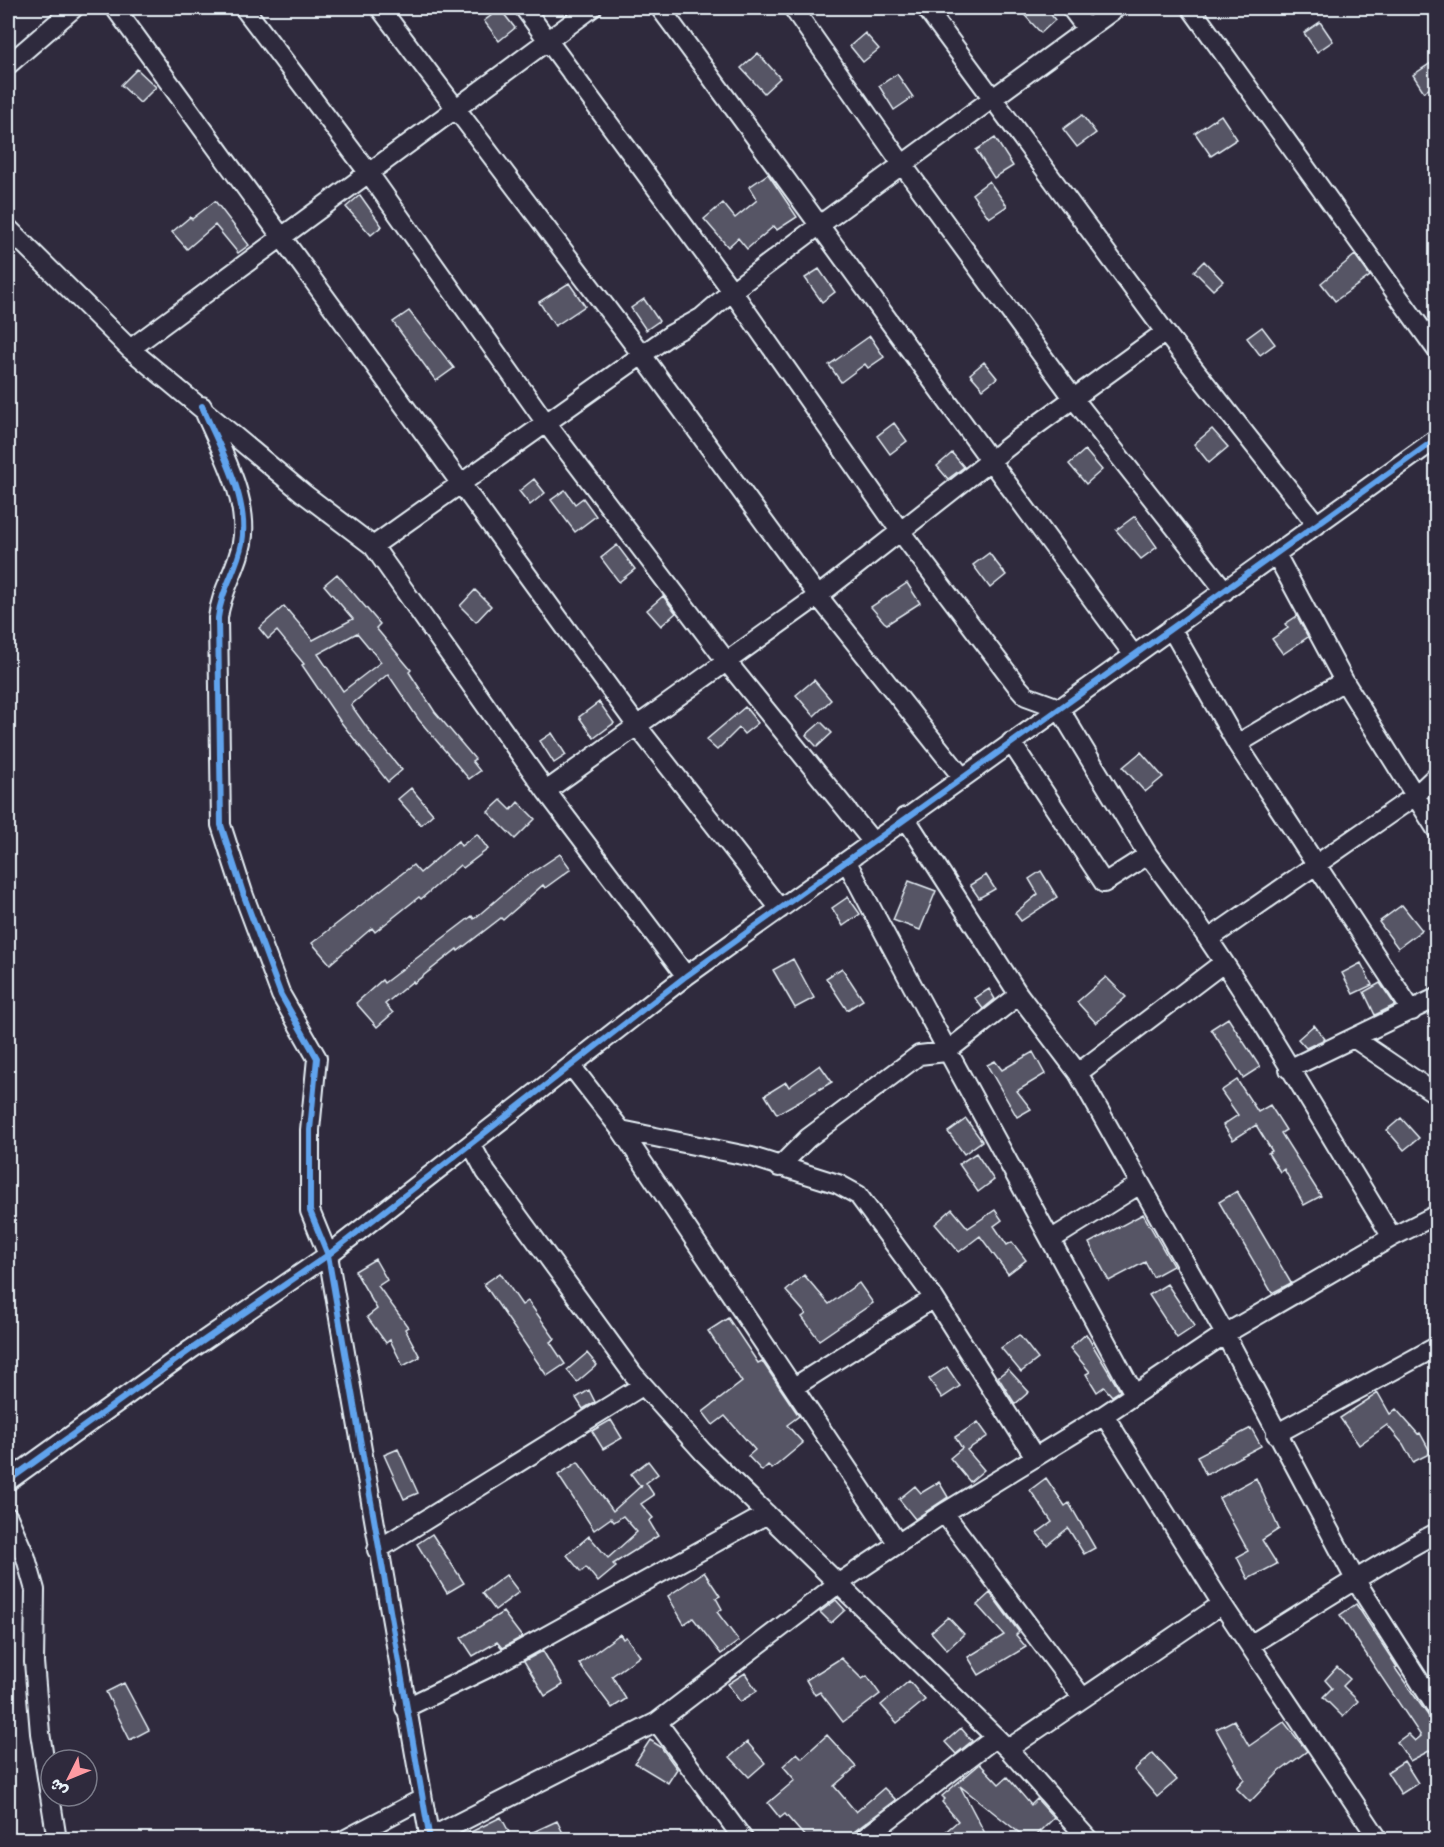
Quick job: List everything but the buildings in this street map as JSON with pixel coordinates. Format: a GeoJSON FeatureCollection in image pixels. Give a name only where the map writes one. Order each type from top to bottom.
{"type":"FeatureCollection","features":[{"type":"Feature","properties":{"kind":"street"},"geometry":{"type":"LineString","coordinates":[[8,65],[74,8]]}},
{"type":"Feature","properties":{"kind":"street"},"geometry":{"type":"LineString","coordinates":[[116,8],[459,485],[637,726],[780,909]]}},
{"type":"Feature","properties":{"kind":"street"},"geometry":{"type":"LineString","coordinates":[[244,8],[368,172],[546,423],[727,662],[872,841]]}},
{"type":"Feature","properties":{"kind":"street"},"geometry":{"type":"LineString","coordinates":[[380,8],[642,354],[818,596],[962,777]]}},
{"type":"Feature","properties":{"kind":"street"},"geometry":{"type":"LineString","coordinates":[[524,8],[732,291],[900,531],[1026,696],[1059,708],[1148,855],[1209,939],[1392,1237]]}},
{"type":"Feature","properties":{"kind":"street"},"geometry":{"type":"LineString","coordinates":[[130,349],[592,8]]}},
{"type":"Feature","properties":{"kind":"street"},"geometry":{"type":"LineString","coordinates":[[660,8],[821,224],[990,463],[1133,654]]}},
{"type":"Feature","properties":{"kind":"street"},"geometry":{"type":"LineString","coordinates":[[793,8],[902,164],[1074,399],[1225,591]]}},
{"type":"Feature","properties":{"kind":"street"},"geometry":{"type":"LineString","coordinates":[[926,8],[1165,332],[1317,525]]}},
{"type":"Feature","properties":{"kind":"street"},"geometry":{"type":"LineString","coordinates":[[1071,8],[1087,29]]}},
{"type":"Feature","properties":{"kind":"street"},"geometry":{"type":"LineString","coordinates":[[373,546],[642,354],[701,318],[732,291],[821,224],[1116,8]]}},
{"type":"Feature","properties":{"kind":"street"},"geometry":{"type":"LineString","coordinates":[[1191,8],[1437,349]]}},
{"type":"Feature","properties":{"kind":"street"},"geometry":{"type":"LineString","coordinates":[[8,228],[130,349],[202,406],[294,485],[373,546],[546,791],[686,976]]}},
{"type":"Feature","properties":{"kind":"street"},"geometry":{"type":"LineString","coordinates":[[546,791],[818,596],[1019,438],[1165,332]]}},
{"type":"Feature","properties":{"kind":"street"},"geometry":{"type":"LineString","coordinates":[[202,406],[236,488],[243,526],[236,561],[220,597],[218,618],[221,825],[244,896],[281,995],[317,1058],[310,1130],[310,1211],[328,1255],[377,1550],[430,1839],[657,1722],[839,1583],[944,1513],[1104,1414],[1226,1334],[1392,1237],[1437,1215]]}},
{"type":"Feature","properties":{"kind":"street"},"geometry":{"type":"LineString","coordinates":[[8,1481],[190,1350],[328,1255],[686,976],[847,862],[905,817],[1133,654],[1276,556],[1437,439]]}},
{"type":"Feature","properties":{"kind":"street"},"geometry":{"type":"LineString","coordinates":[[1276,556],[1344,681],[1437,829]]}},
{"type":"Feature","properties":{"kind":"street"},"geometry":{"type":"LineString","coordinates":[[1171,628],[1237,744],[1412,1011]]}},
{"type":"Feature","properties":{"kind":"street"},"geometry":{"type":"LineString","coordinates":[[1237,744],[1344,681]]}},
{"type":"Feature","properties":{"kind":"street"},"geometry":{"type":"LineString","coordinates":[[1011,742],[1104,883],[1148,855]]}},
{"type":"Feature","properties":{"kind":"street"},"geometry":{"type":"LineString","coordinates":[[1209,939],[1415,796],[1437,776]]}},
{"type":"Feature","properties":{"kind":"street"},"geometry":{"type":"LineString","coordinates":[[905,817],[1019,995],[1078,1073],[1226,1334],[1276,1434],[1356,1581],[1437,1707]]}},
{"type":"Feature","properties":{"kind":"street"},"geometry":{"type":"LineString","coordinates":[[847,862],[946,1052],[1052,1239],[1134,1394]]}},
{"type":"Feature","properties":{"kind":"street"},"geometry":{"type":"LineString","coordinates":[[1078,1073],[1223,963]]}},
{"type":"Feature","properties":{"kind":"street"},"geometry":{"type":"LineString","coordinates":[[779,1167],[808,1138],[919,1055],[946,1052],[1019,995]]}},
{"type":"Feature","properties":{"kind":"street"},"geometry":{"type":"LineString","coordinates":[[1289,1069],[1437,998]]}},
{"type":"Feature","properties":{"kind":"street"},"geometry":{"type":"LineString","coordinates":[[1355,1039],[1437,1094]]}},
{"type":"Feature","properties":{"kind":"street"},"geometry":{"type":"LineString","coordinates":[[572,1067],[621,1130],[898,1544]]}},
{"type":"Feature","properties":{"kind":"street"},"geometry":{"type":"LineString","coordinates":[[621,1130],[752,1157],[838,1184],[858,1195],[934,1298],[1035,1456]]}},
{"type":"Feature","properties":{"kind":"street"},"geometry":{"type":"LineString","coordinates":[[471,1144],[486,1172],[642,1386],[703,1452],[1002,1743],[1089,1839]]}},
{"type":"Feature","properties":{"kind":"street"},"geometry":{"type":"LineString","coordinates":[[1052,1239],[1140,1184]]}},
{"type":"Feature","properties":{"kind":"street"},"geometry":{"type":"LineString","coordinates":[[794,1387],[934,1298]]}},
{"type":"Feature","properties":{"kind":"street"},"geometry":{"type":"LineString","coordinates":[[1276,1434],[1437,1347]]}},
{"type":"Feature","properties":{"kind":"street"},"geometry":{"type":"LineString","coordinates":[[377,1550],[642,1386]]}},
{"type":"Feature","properties":{"kind":"street"},"geometry":{"type":"LineString","coordinates":[[1104,1414],[1222,1604],[1379,1839]]}},
{"type":"Feature","properties":{"kind":"street"},"geometry":{"type":"LineString","coordinates":[[944,1513],[1082,1697]]}},
{"type":"Feature","properties":{"kind":"street"},"geometry":{"type":"LineString","coordinates":[[405,1708],[494,1665],[767,1514]]}},
{"type":"Feature","properties":{"kind":"street"},"geometry":{"type":"LineString","coordinates":[[8,1517],[26,1558],[35,1590],[34,1662],[40,1733],[57,1839]]}},
{"type":"Feature","properties":{"kind":"street"},"geometry":{"type":"LineString","coordinates":[[1250,1645],[1356,1581],[1375,1565],[1437,1533]]}},
{"type":"Feature","properties":{"kind":"street"},"geometry":{"type":"LineString","coordinates":[[862,1839],[1002,1743],[1082,1697],[1222,1604]]}},
{"type":"Feature","properties":{"kind":"street"},"geometry":{"type":"LineString","coordinates":[[657,1722],[744,1839]]}},
{"type":"Feature","properties":{"kind":"street"},"geometry":{"type":"LineString","coordinates":[[344,1839],[422,1799]]}},
{"type":"Feature","properties":{"kind":"cycle path"},"geometry":{"type":"LineString","coordinates":[[202,406],[231,473],[242,508],[243,526],[240,553],[222,598],[218,618],[221,825],[244,896],[281,995],[317,1058],[310,1130],[310,1211],[328,1255],[430,1840]]}},
{"type":"Feature","properties":{"kind":"cycle path"},"geometry":{"type":"LineString","coordinates":[[8,1481],[190,1350],[328,1255],[686,976],[1436,439]]}}]}
